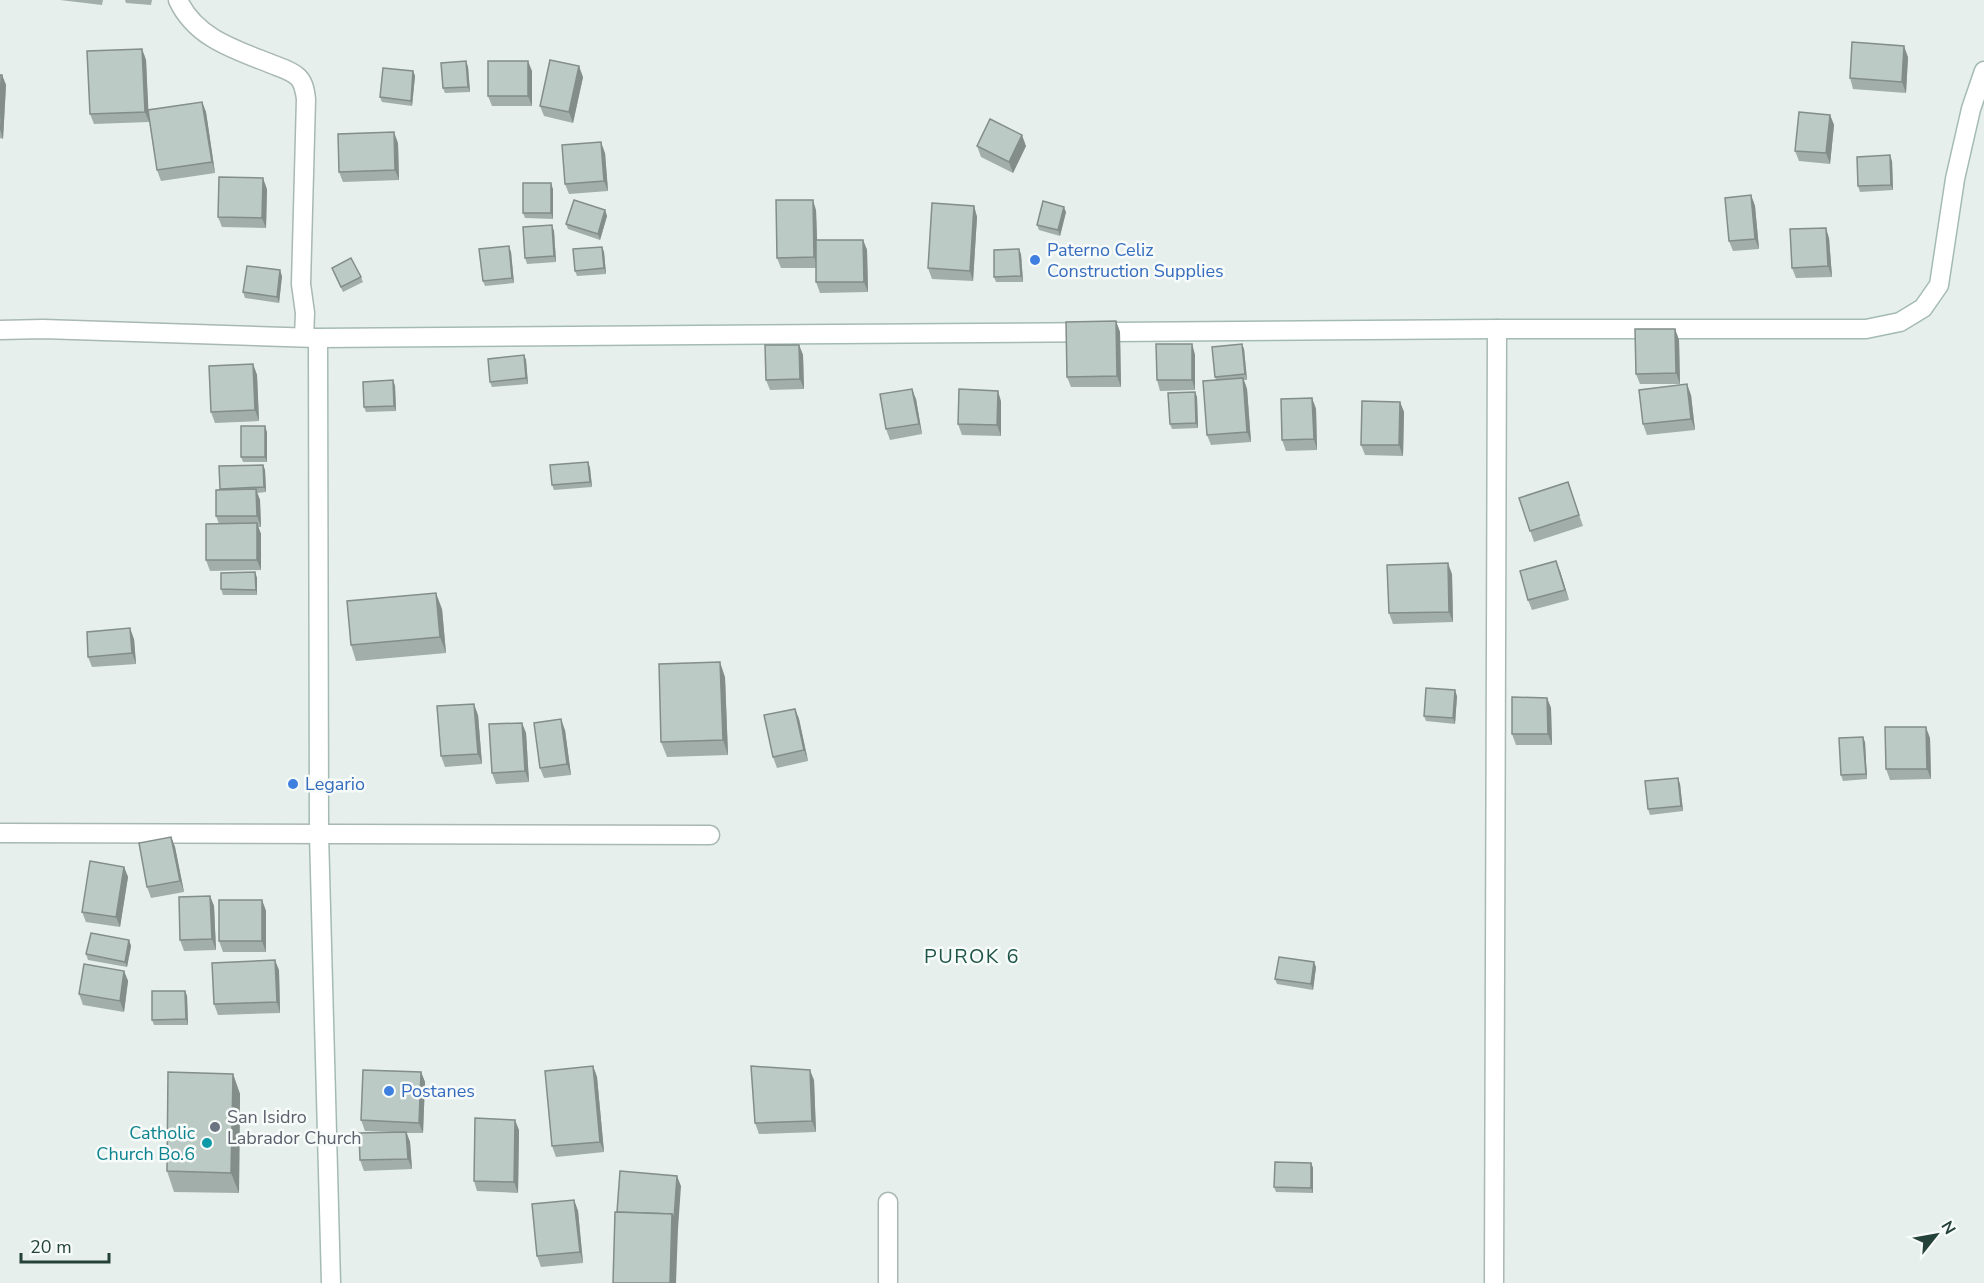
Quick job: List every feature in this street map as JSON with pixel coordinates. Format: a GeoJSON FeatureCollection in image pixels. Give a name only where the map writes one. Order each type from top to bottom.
{"type":"FeatureCollection","features":[{"type":"Feature","properties":{"kind":"street"},"geometry":{"type":"LineString","coordinates":[[178,0],[181,8],[202,31],[224,45],[287,70],[298,77],[305,87],[302,284],[304,313],[311,338],[319,834],[331,1283]]}},
{"type":"Feature","properties":{"kind":"street"},"geometry":{"type":"LineString","coordinates":[[0,330],[43,329],[311,338],[1497,329],[1866,329],[1900,322],[1923,308],[1939,285],[1954,179],[1971,109],[1984,70]]}},
{"type":"Feature","properties":{"kind":"street"},"geometry":{"type":"LineString","coordinates":[[1494,1283],[1497,329]]}},
{"type":"Feature","properties":{"kind":"street"},"geometry":{"type":"LineString","coordinates":[[0,834],[710,835]]}},
{"type":"Feature","properties":{"kind":"street"},"geometry":{"type":"LineString","coordinates":[[888,1202],[888,1283]]}},
{"type":"Feature","properties":{"kind":"building"},"geometry":{"type":"Polygon","coordinates":[[[1852,42],[1904,46],[1902,82],[1850,78],[1852,42]]]}},
{"type":"Feature","properties":{"kind":"building"},"geometry":{"type":"Polygon","coordinates":[[[142,49],[145,112],[90,114],[87,51],[142,49]]]}},
{"type":"Feature","properties":{"kind":"building"},"geometry":{"type":"Polygon","coordinates":[[[550,60],[579,66],[569,112],[540,106],[550,60]]]}},
{"type":"Feature","properties":{"kind":"building"},"geometry":{"type":"Polygon","coordinates":[[[466,61],[468,87],[443,88],[441,63],[466,61]]]}},
{"type":"Feature","properties":{"kind":"building"},"geometry":{"type":"Polygon","coordinates":[[[488,61],[528,61],[528,96],[488,96],[488,61]]]}},
{"type":"Feature","properties":{"kind":"building"},"geometry":{"type":"Polygon","coordinates":[[[383,68],[413,71],[411,101],[380,97],[383,68]]]}},
{"type":"Feature","properties":{"kind":"building"},"geometry":{"type":"Polygon","coordinates":[[[0,75],[2,75],[0,118],[0,75]]]}},
{"type":"Feature","properties":{"kind":"building"},"geometry":{"type":"Polygon","coordinates":[[[202,102],[212,162],[157,170],[148,110],[202,102]]]}},
{"type":"Feature","properties":{"kind":"building"},"geometry":{"type":"Polygon","coordinates":[[[1799,112],[1830,115],[1826,153],[1795,151],[1799,112]]]}},
{"type":"Feature","properties":{"kind":"building"},"geometry":{"type":"Polygon","coordinates":[[[990,119],[1022,135],[1009,162],[977,146],[990,119]]]}},
{"type":"Feature","properties":{"kind":"building"},"geometry":{"type":"Polygon","coordinates":[[[394,132],[395,170],[339,172],[338,134],[394,132]]]}},
{"type":"Feature","properties":{"kind":"building"},"geometry":{"type":"Polygon","coordinates":[[[601,142],[604,181],[565,184],[562,145],[601,142]]]}},
{"type":"Feature","properties":{"kind":"building"},"geometry":{"type":"Polygon","coordinates":[[[1890,155],[1891,185],[1858,186],[1857,157],[1890,155]]]}},
{"type":"Feature","properties":{"kind":"building"},"geometry":{"type":"Polygon","coordinates":[[[219,177],[263,178],[262,218],[218,217],[219,177]]]}},
{"type":"Feature","properties":{"kind":"building"},"geometry":{"type":"Polygon","coordinates":[[[523,183],[551,183],[551,213],[523,213],[523,183]]]}},
{"type":"Feature","properties":{"kind":"building"},"geometry":{"type":"Polygon","coordinates":[[[1751,195],[1755,239],[1729,241],[1725,198],[1751,195]]]}},
{"type":"Feature","properties":{"kind":"building"},"geometry":{"type":"Polygon","coordinates":[[[574,200],[605,210],[598,234],[566,224],[574,200]]]}},
{"type":"Feature","properties":{"kind":"building"},"geometry":{"type":"Polygon","coordinates":[[[776,200],[813,200],[814,257],[777,258],[776,200]]]}},
{"type":"Feature","properties":{"kind":"building"},"geometry":{"type":"Polygon","coordinates":[[[1043,201],[1064,207],[1058,230],[1037,225],[1043,201]]]}},
{"type":"Feature","properties":{"kind":"building"},"geometry":{"type":"Polygon","coordinates":[[[932,203],[974,206],[970,271],[928,268],[932,203]]]}},
{"type":"Feature","properties":{"kind":"building"},"geometry":{"type":"Polygon","coordinates":[[[552,225],[554,256],[525,258],[523,227],[552,225]]]}},
{"type":"Feature","properties":{"kind":"building"},"geometry":{"type":"Polygon","coordinates":[[[1826,228],[1828,266],[1792,268],[1790,229],[1826,228]]]}},
{"type":"Feature","properties":{"kind":"building"},"geometry":{"type":"Polygon","coordinates":[[[816,240],[863,240],[864,282],[816,282],[816,240]]]}},
{"type":"Feature","properties":{"kind":"building"},"geometry":{"type":"Polygon","coordinates":[[[509,246],[512,278],[483,281],[479,249],[509,246]]]}},
{"type":"Feature","properties":{"kind":"building"},"geometry":{"type":"Polygon","coordinates":[[[602,247],[604,268],[575,271],[573,249],[602,247]]]}},
{"type":"Feature","properties":{"kind":"building"},"geometry":{"type":"Polygon","coordinates":[[[1019,249],[1021,276],[994,277],[994,250],[1019,249]]]}},
{"type":"Feature","properties":{"kind":"building"},"geometry":{"type":"Polygon","coordinates":[[[351,258],[361,277],[341,287],[332,268],[351,258]]]}},
{"type":"Feature","properties":{"kind":"building"},"geometry":{"type":"Polygon","coordinates":[[[247,266],[280,270],[277,297],[243,292],[247,266]]]}},
{"type":"Feature","properties":{"kind":"building"},"geometry":{"type":"Polygon","coordinates":[[[1116,321],[1117,376],[1067,377],[1066,322],[1116,321]]]}},
{"type":"Feature","properties":{"kind":"building"},"geometry":{"type":"Polygon","coordinates":[[[1635,329],[1675,329],[1676,373],[1636,374],[1635,329]]]}},
{"type":"Feature","properties":{"kind":"building"},"geometry":{"type":"Polygon","coordinates":[[[1156,344],[1192,344],[1192,380],[1157,380],[1156,344]]]}},
{"type":"Feature","properties":{"kind":"building"},"geometry":{"type":"Polygon","coordinates":[[[1242,344],[1245,374],[1215,377],[1212,347],[1242,344]]]}},
{"type":"Feature","properties":{"kind":"building"},"geometry":{"type":"Polygon","coordinates":[[[765,345],[799,345],[800,379],[766,380],[765,345]]]}},
{"type":"Feature","properties":{"kind":"building"},"geometry":{"type":"Polygon","coordinates":[[[524,355],[526,378],[490,382],[488,359],[524,355]]]}},
{"type":"Feature","properties":{"kind":"building"},"geometry":{"type":"Polygon","coordinates":[[[253,364],[255,410],[211,412],[209,366],[253,364]]]}},
{"type":"Feature","properties":{"kind":"building"},"geometry":{"type":"Polygon","coordinates":[[[1243,378],[1247,432],[1207,435],[1203,381],[1243,378]]]}},
{"type":"Feature","properties":{"kind":"building"},"geometry":{"type":"Polygon","coordinates":[[[393,380],[394,406],[364,407],[363,382],[393,380]]]}},
{"type":"Feature","properties":{"kind":"building"},"geometry":{"type":"Polygon","coordinates":[[[1687,384],[1691,419],[1643,424],[1639,390],[1687,384]]]}},
{"type":"Feature","properties":{"kind":"building"},"geometry":{"type":"Polygon","coordinates":[[[912,389],[919,424],[886,429],[880,394],[912,389]]]}},
{"type":"Feature","properties":{"kind":"building"},"geometry":{"type":"Polygon","coordinates":[[[959,389],[998,391],[997,425],[958,424],[959,389]]]}},
{"type":"Feature","properties":{"kind":"building"},"geometry":{"type":"Polygon","coordinates":[[[1195,392],[1196,423],[1170,424],[1168,393],[1195,392]]]}},
{"type":"Feature","properties":{"kind":"building"},"geometry":{"type":"Polygon","coordinates":[[[1312,398],[1314,439],[1282,440],[1281,399],[1312,398]]]}},
{"type":"Feature","properties":{"kind":"building"},"geometry":{"type":"Polygon","coordinates":[[[1362,401],[1400,402],[1399,445],[1361,445],[1362,401]]]}},
{"type":"Feature","properties":{"kind":"building"},"geometry":{"type":"Polygon","coordinates":[[[241,426],[265,426],[265,457],[241,457],[241,426]]]}},
{"type":"Feature","properties":{"kind":"building"},"geometry":{"type":"Polygon","coordinates":[[[588,462],[590,482],[552,485],[550,465],[588,462]]]}},
{"type":"Feature","properties":{"kind":"building"},"geometry":{"type":"Polygon","coordinates":[[[263,465],[264,487],[220,489],[219,466],[263,465]]]}},
{"type":"Feature","properties":{"kind":"building"},"geometry":{"type":"Polygon","coordinates":[[[1568,482],[1579,515],[1530,531],[1519,498],[1568,482]]]}},
{"type":"Feature","properties":{"kind":"building"},"geometry":{"type":"Polygon","coordinates":[[[256,489],[257,516],[216,516],[216,490],[256,489]]]}},
{"type":"Feature","properties":{"kind":"building"},"geometry":{"type":"Polygon","coordinates":[[[257,523],[257,560],[206,560],[206,524],[257,523]]]}},
{"type":"Feature","properties":{"kind":"building"},"geometry":{"type":"Polygon","coordinates":[[[1556,561],[1565,590],[1528,600],[1520,571],[1556,561]]]}},
{"type":"Feature","properties":{"kind":"building"},"geometry":{"type":"Polygon","coordinates":[[[1448,563],[1449,612],[1389,613],[1387,565],[1448,563]]]}},
{"type":"Feature","properties":{"kind":"building"},"geometry":{"type":"Polygon","coordinates":[[[255,572],[256,590],[221,589],[221,573],[255,572]]]}},
{"type":"Feature","properties":{"kind":"building"},"geometry":{"type":"Polygon","coordinates":[[[436,593],[440,637],[351,645],[347,601],[436,593]]]}},
{"type":"Feature","properties":{"kind":"building"},"geometry":{"type":"Polygon","coordinates":[[[130,628],[132,653],[88,657],[87,632],[130,628]]]}},
{"type":"Feature","properties":{"kind":"building"},"geometry":{"type":"Polygon","coordinates":[[[720,662],[723,740],[661,742],[659,664],[720,662]]]}},
{"type":"Feature","properties":{"kind":"building"},"geometry":{"type":"Polygon","coordinates":[[[1426,688],[1455,690],[1453,718],[1424,716],[1426,688]]]}},
{"type":"Feature","properties":{"kind":"building"},"geometry":{"type":"Polygon","coordinates":[[[1512,697],[1547,698],[1548,734],[1512,734],[1512,697]]]}},
{"type":"Feature","properties":{"kind":"building"},"geometry":{"type":"Polygon","coordinates":[[[474,704],[478,754],[441,756],[437,706],[474,704]]]}},
{"type":"Feature","properties":{"kind":"building"},"geometry":{"type":"Polygon","coordinates":[[[795,709],[804,750],[773,757],[764,715],[795,709]]]}},
{"type":"Feature","properties":{"kind":"building"},"geometry":{"type":"Polygon","coordinates":[[[561,719],[567,764],[540,768],[534,723],[561,719]]]}},
{"type":"Feature","properties":{"kind":"building"},"geometry":{"type":"Polygon","coordinates":[[[522,723],[525,771],[492,773],[489,724],[522,723]]]}},
{"type":"Feature","properties":{"kind":"building"},"geometry":{"type":"Polygon","coordinates":[[[1885,727],[1926,727],[1927,769],[1886,769],[1885,727]]]}},
{"type":"Feature","properties":{"kind":"building"},"geometry":{"type":"Polygon","coordinates":[[[1863,737],[1866,774],[1841,775],[1839,738],[1863,737]]]}},
{"type":"Feature","properties":{"kind":"building"},"geometry":{"type":"Polygon","coordinates":[[[1678,778],[1681,806],[1648,809],[1645,781],[1678,778]]]}},
{"type":"Feature","properties":{"kind":"building"},"geometry":{"type":"Polygon","coordinates":[[[171,837],[180,881],[147,887],[139,843],[171,837]]]}},
{"type":"Feature","properties":{"kind":"building"},"geometry":{"type":"Polygon","coordinates":[[[90,861],[124,867],[116,917],[82,912],[90,861]]]}},
{"type":"Feature","properties":{"kind":"building"},"geometry":{"type":"Polygon","coordinates":[[[210,896],[212,939],[180,940],[179,897],[210,896]]]}},
{"type":"Feature","properties":{"kind":"building"},"geometry":{"type":"Polygon","coordinates":[[[219,900],[262,900],[262,941],[219,941],[219,900]]]}},
{"type":"Feature","properties":{"kind":"building"},"geometry":{"type":"Polygon","coordinates":[[[91,933],[129,940],[125,962],[86,954],[91,933]]]}},
{"type":"Feature","properties":{"kind":"building"},"geometry":{"type":"Polygon","coordinates":[[[1279,957],[1314,962],[1311,984],[1275,979],[1279,957]]]}},
{"type":"Feature","properties":{"kind":"building"},"geometry":{"type":"Polygon","coordinates":[[[275,960],[277,1002],[214,1004],[212,963],[275,960]]]}},
{"type":"Feature","properties":{"kind":"building"},"geometry":{"type":"Polygon","coordinates":[[[84,964],[124,971],[120,1001],[79,994],[84,964]]]}},
{"type":"Feature","properties":{"kind":"building"},"geometry":{"type":"Polygon","coordinates":[[[152,991],[185,991],[186,1019],[152,1020],[152,991]]]}},
{"type":"Feature","properties":{"kind":"building"},"geometry":{"type":"Polygon","coordinates":[[[593,1066],[600,1142],[552,1146],[545,1071],[593,1066]]]}},
{"type":"Feature","properties":{"kind":"building"},"geometry":{"type":"Polygon","coordinates":[[[751,1066],[810,1070],[812,1121],[755,1123],[751,1066]]]}},
{"type":"Feature","properties":{"kind":"building"},"geometry":{"type":"Polygon","coordinates":[[[363,1070],[421,1072],[419,1123],[361,1120],[363,1070]]]}},
{"type":"Feature","properties":{"kind":"building","name":"Catholic Church Bo.6"},"geometry":{"type":"Polygon","coordinates":[[[168,1072],[233,1074],[231,1173],[167,1171],[168,1072]]]}},
{"type":"Feature","properties":{"kind":"building"},"geometry":{"type":"Polygon","coordinates":[[[475,1118],[515,1120],[514,1182],[474,1181],[475,1118]]]}},
{"type":"Feature","properties":{"kind":"building"},"geometry":{"type":"Polygon","coordinates":[[[406,1132],[408,1159],[360,1160],[359,1133],[406,1132]]]}},
{"type":"Feature","properties":{"kind":"building"},"geometry":{"type":"Polygon","coordinates":[[[1275,1162],[1311,1163],[1311,1188],[1274,1187],[1275,1162]]]}},
{"type":"Feature","properties":{"kind":"building"},"geometry":{"type":"Polygon","coordinates":[[[620,1171],[677,1176],[674,1219],[672,1214],[617,1212],[620,1171]]]}},
{"type":"Feature","properties":{"kind":"building"},"geometry":{"type":"Polygon","coordinates":[[[574,1200],[580,1252],[537,1256],[532,1204],[574,1200]]]}},
{"type":"Feature","properties":{"kind":"building"},"geometry":{"type":"Polygon","coordinates":[[[615,1212],[672,1214],[670,1283],[613,1283],[615,1212]]]}},
{"type":"Feature","properties":{"kind":"place","name":"Paterno Celiz Construction Supplies"},"geometry":{"type":"Point","coordinates":[1035,260]}},
{"type":"Feature","properties":{"kind":"place","name":"Legario"},"geometry":{"type":"Point","coordinates":[293,784]}},
{"type":"Feature","properties":{"kind":"place","name":"Postanes"},"geometry":{"type":"Point","coordinates":[389,1091]}},
{"type":"Feature","properties":{"kind":"place","name":"San Isidro Labrador Church"},"geometry":{"type":"Point","coordinates":[215,1127]}},
{"type":"Feature","properties":{"kind":"place","name":"Catholic Church Bo.6"},"geometry":{"type":"Point","coordinates":[207,1143]}},
{"type":"Feature","properties":{"kind":"district","name":"PUROK 6"},"geometry":{"type":"Point","coordinates":[972,956]}}]}
